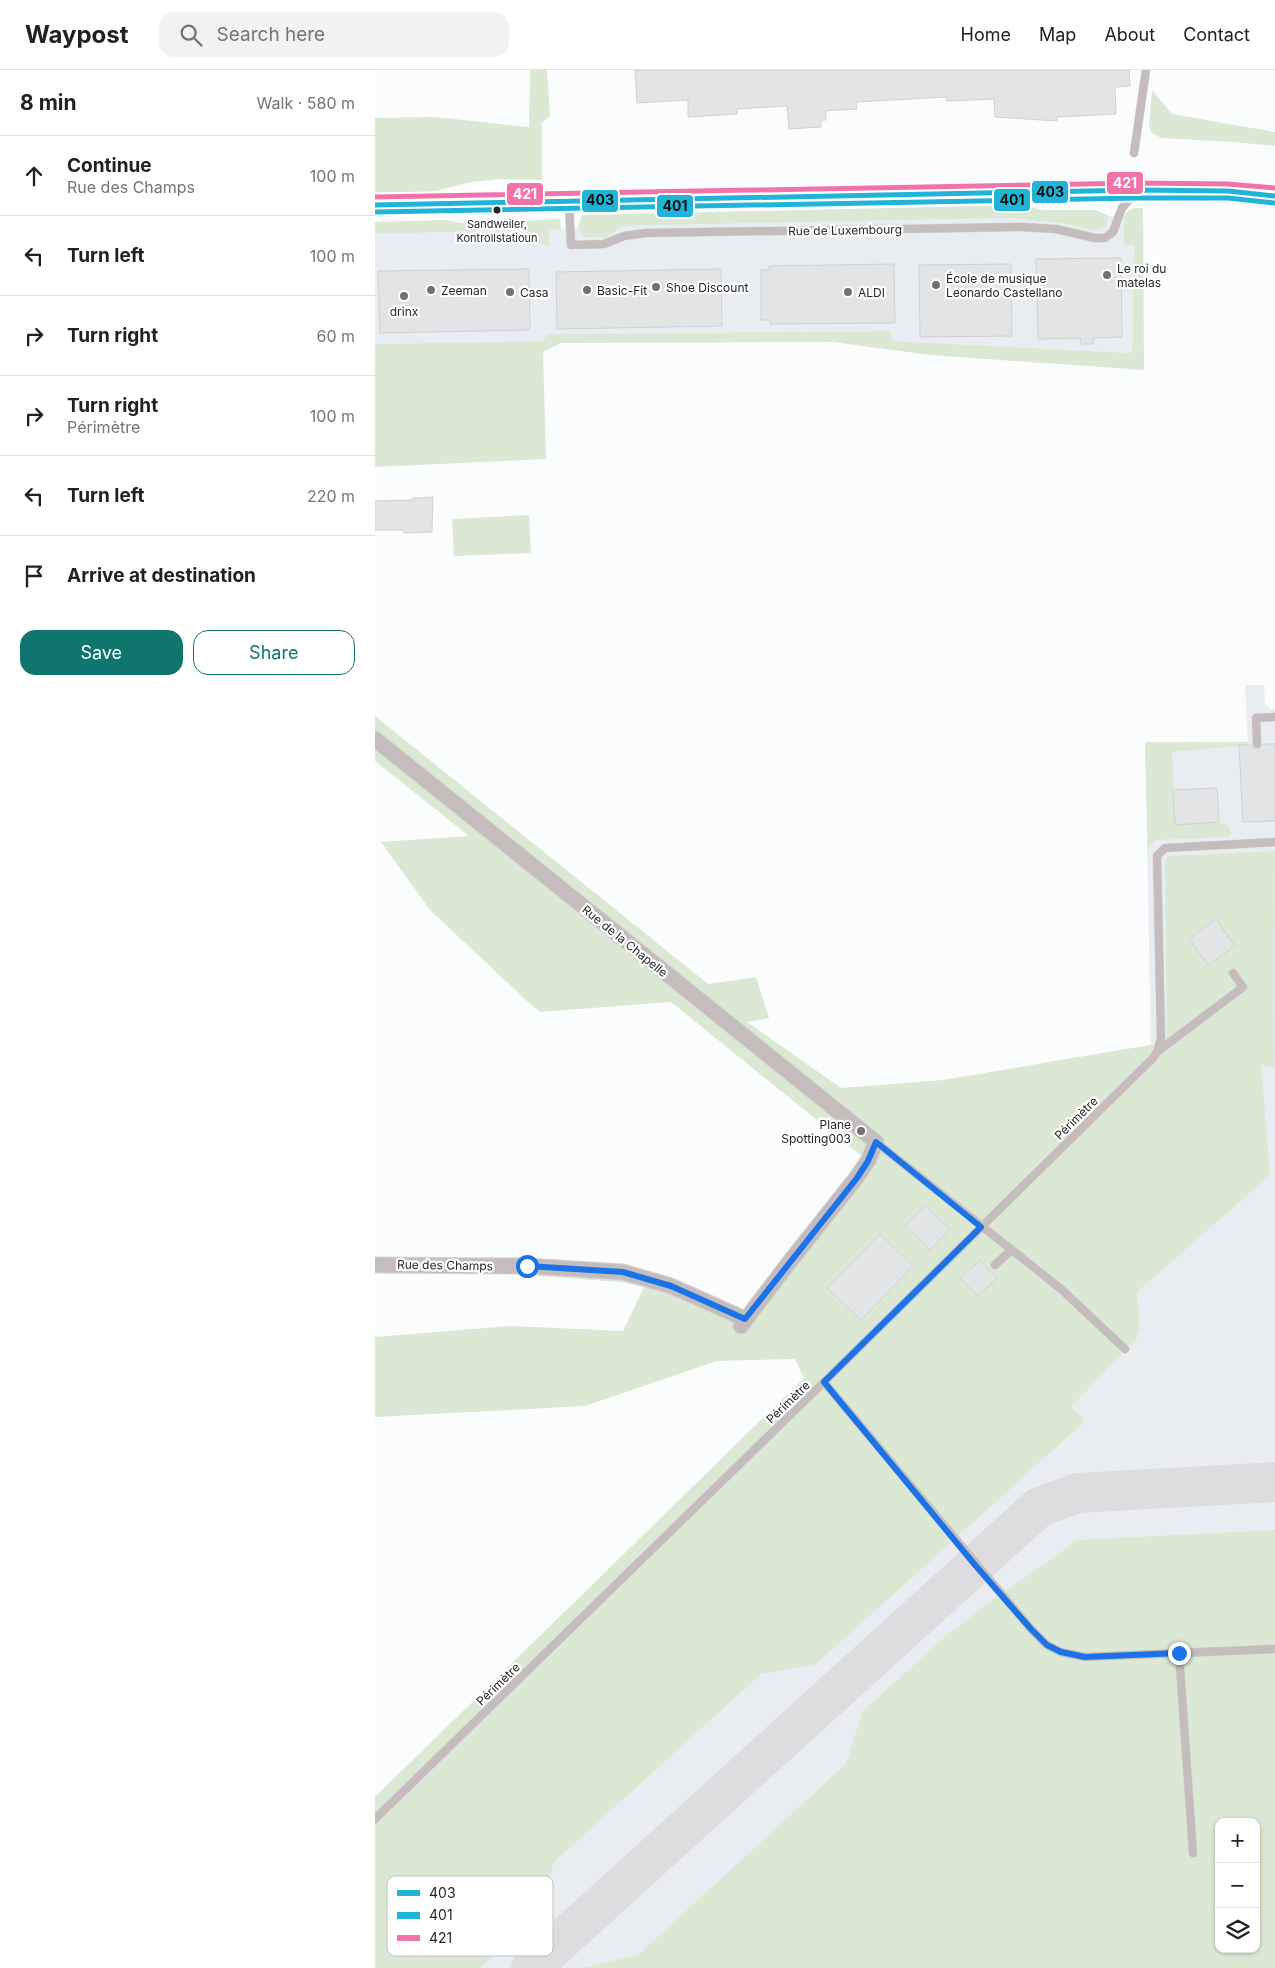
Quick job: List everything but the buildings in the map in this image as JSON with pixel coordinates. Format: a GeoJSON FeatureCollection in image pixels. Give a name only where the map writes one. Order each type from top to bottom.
{"type":"FeatureCollection","features":[{"type":"Feature","properties":{"kind":"main road"},"geometry":{"type":"LineString","coordinates":[[375,205],[1138,190],[1228,191],[1275,196]]}},
{"type":"Feature","properties":{"kind":"street","name":"Rue de la Chapelle"},"geometry":{"type":"LineString","coordinates":[[375,739],[876,1142]]}},
{"type":"Feature","properties":{"kind":"street","name":"Rue des Champs"},"geometry":{"type":"LineString","coordinates":[[375,1265],[527,1266],[623,1272],[671,1286],[743,1323],[857,1178],[868,1161],[876,1142]]}},
{"type":"Feature","properties":{"kind":"lane"},"geometry":{"type":"LineString","coordinates":[[1134,153],[1146,70]]}},
{"type":"Feature","properties":{"kind":"lane","name":"Rue de Luxembourg"},"geometry":{"type":"LineString","coordinates":[[569,201],[571,245],[604,244],[638,233],[1022,227],[1056,229],[1105,238],[1113,232],[1122,208],[1138,190]]}},
{"type":"Feature","properties":{"kind":"lane"},"geometry":{"type":"LineString","coordinates":[[1257,744],[1256,718],[1275,717]]}},
{"type":"Feature","properties":{"kind":"lane"},"geometry":{"type":"LineString","coordinates":[[1157,1052],[1161,1038],[1157,856],[1165,848],[1275,842]]}},
{"type":"Feature","properties":{"kind":"lane","name":"Périmètre"},"geometry":{"type":"LineString","coordinates":[[375,1819],[824,1382],[1157,1052],[1243,987],[1233,974]]}},
{"type":"Feature","properties":{"kind":"lane"},"geometry":{"type":"LineString","coordinates":[[876,1142],[1061,1290],[1125,1349]]}},
{"type":"Feature","properties":{"kind":"lane"},"geometry":{"type":"LineString","coordinates":[[995,1265],[1011,1250]]}},
{"type":"Feature","properties":{"kind":"lane"},"geometry":{"type":"LineString","coordinates":[[824,1382],[975,1565],[1047,1645],[1061,1652],[1085,1657],[1275,1649]]}},
{"type":"Feature","properties":{"kind":"lane"},"geometry":{"type":"LineString","coordinates":[[1179,1653],[1193,1853]]}},
{"type":"Feature","properties":{"kind":"shaded area"},"geometry":{"type":"Polygon","coordinates":[[[1109,216],[1124,216],[1124,244],[1134,244],[1132,353],[891,341],[891,331],[548,334],[542,341],[375,344],[375,234],[526,230],[549,246],[549,229],[578,228],[584,237],[606,238],[621,226],[1009,218],[1068,224],[1095,231],[1106,226],[1109,216]]]}},
{"type":"Feature","properties":{"kind":"shaded area"},"geometry":{"type":"Polygon","coordinates":[[[1245,685],[1264,685],[1265,703],[1270,709],[1275,709],[1275,1968],[375,1968],[387,1952],[387,1956],[553,1956],[553,1876],[444,1876],[818,1374],[943,1080],[1151,1045],[1145,742],[1248,742],[1245,685]]]}},
{"type":"Feature","properties":{"kind":"green space"},"geometry":{"type":"Polygon","coordinates":[[[530,70],[547,70],[550,116],[542,122],[542,180],[499,179],[472,182],[431,192],[375,193],[375,118],[434,117],[529,127],[530,70]]]}},
{"type":"Feature","properties":{"kind":"green space"},"geometry":{"type":"Polygon","coordinates":[[[1152,90],[1172,114],[1275,132],[1275,146],[1161,138],[1152,133],[1149,126],[1152,90]]]}},
{"type":"Feature","properties":{"kind":"green space"},"geometry":{"type":"Polygon","coordinates":[[[1023,205],[1043,210],[1096,210],[1109,216],[1106,226],[1095,231],[1068,224],[1009,218],[622,226],[606,238],[584,237],[578,228],[582,215],[1023,205]]]}},
{"type":"Feature","properties":{"kind":"green space"},"geometry":{"type":"Polygon","coordinates":[[[1143,208],[1144,370],[930,355],[833,342],[561,343],[543,352],[546,459],[375,467],[375,344],[542,341],[548,334],[891,331],[892,341],[1132,353],[1134,245],[1124,245],[1124,216],[1129,210],[1143,208]]]}},
{"type":"Feature","properties":{"kind":"green space"},"geometry":{"type":"Polygon","coordinates":[[[560,219],[561,229],[549,229],[549,246],[535,243],[526,237],[526,230],[375,234],[375,222],[443,220],[469,224],[560,219]]]}},
{"type":"Feature","properties":{"kind":"green space"},"geometry":{"type":"Polygon","coordinates":[[[529,515],[531,553],[454,556],[452,519],[529,515]]]}},
{"type":"Feature","properties":{"kind":"green space"},"geometry":{"type":"Polygon","coordinates":[[[375,716],[708,984],[756,977],[769,1018],[747,1022],[841,1088],[943,1080],[1151,1045],[1167,1051],[1165,860],[1168,856],[1275,851],[1274,1068],[1261,1065],[1270,1175],[1137,1292],[1140,1330],[1136,1339],[1071,1407],[1084,1419],[1082,1424],[816,1664],[761,1674],[554,1862],[550,1876],[387,1876],[387,1956],[493,1956],[480,1968],[375,1968],[375,1797],[804,1378],[795,1359],[717,1361],[585,1406],[375,1417],[375,1337],[511,1326],[623,1331],[644,1287],[621,1282],[526,1275],[375,1269],[622,1276],[657,1287],[726,1317],[759,1312],[875,1167],[671,1002],[540,1012],[430,910],[381,842],[469,836],[375,761],[375,716]]]}},
{"type":"Feature","properties":{"kind":"green space"},"geometry":{"type":"Polygon","coordinates":[[[1145,742],[1248,742],[1249,745],[1172,752],[1175,825],[1217,822],[1229,826],[1231,834],[1228,837],[1156,840],[1151,845],[1148,853],[1145,742]]]}},
{"type":"Feature","properties":{"kind":"green space"},"geometry":{"type":"Polygon","coordinates":[[[1275,1530],[1275,1968],[581,1968],[638,1955],[846,1764],[863,1711],[947,1635],[994,1599],[1076,1540],[1275,1530]]]}},
{"type":"Feature","properties":{"kind":"taxiway"},"geometry":{"type":"LineString","coordinates":[[553,1948],[1039,1507],[1078,1493],[1275,1482]]}},
{"type":"Feature","properties":{"kind":"taxiway"},"geometry":{"type":"LineString","coordinates":[[531,1968],[544,1956]]}},
{"type":"Feature","properties":{"kind":"transit line","name":"421"},"geometry":{"type":"LineString","coordinates":[[375,197],[1138,183],[1228,184],[1275,188]]}},
{"type":"Feature","properties":{"kind":"transit line","name":"403"},"geometry":{"type":"LineString","coordinates":[[375,205],[1138,190],[1228,191],[1275,196]]}},
{"type":"Feature","properties":{"kind":"transit line","name":"401"},"geometry":{"type":"LineString","coordinates":[[375,212],[1138,198],[1228,198],[1274,203]]}},
{"type":"Feature","properties":{"kind":"place","name":"Sandweiler, Kontrollstatioun"},"geometry":{"type":"Point","coordinates":[497,210]}},
{"type":"Feature","properties":{"kind":"place","name":"Le roi du matelas"},"geometry":{"type":"Point","coordinates":[1107,275]}},
{"type":"Feature","properties":{"kind":"place","name":"École de musique Leonardo Castellano"},"geometry":{"type":"Point","coordinates":[936,285]}},
{"type":"Feature","properties":{"kind":"place","name":"Shoe Discount"},"geometry":{"type":"Point","coordinates":[656,287]}},
{"type":"Feature","properties":{"kind":"place","name":"Zeeman"},"geometry":{"type":"Point","coordinates":[431,290]}},
{"type":"Feature","properties":{"kind":"place","name":"Basic-Fit"},"geometry":{"type":"Point","coordinates":[587,290]}},
{"type":"Feature","properties":{"kind":"place","name":"Casa"},"geometry":{"type":"Point","coordinates":[510,292]}},
{"type":"Feature","properties":{"kind":"place","name":"ALDI"},"geometry":{"type":"Point","coordinates":[848,292]}},
{"type":"Feature","properties":{"kind":"place","name":"drinx"},"geometry":{"type":"Point","coordinates":[404,296]}},
{"type":"Feature","properties":{"kind":"place","name":"Plane Spotting003"},"geometry":{"type":"Point","coordinates":[861,1131]}},
{"type":"Feature","properties":{"kind":"route"},"geometry":{"type":"LineString","coordinates":[[527,1266],[623,1272],[671,1286],[745,1319],[857,1178],[868,1161],[876,1142],[981,1227],[824,1382],[975,1565],[1047,1645],[1061,1652],[1085,1657],[1179,1653]]}}]}
